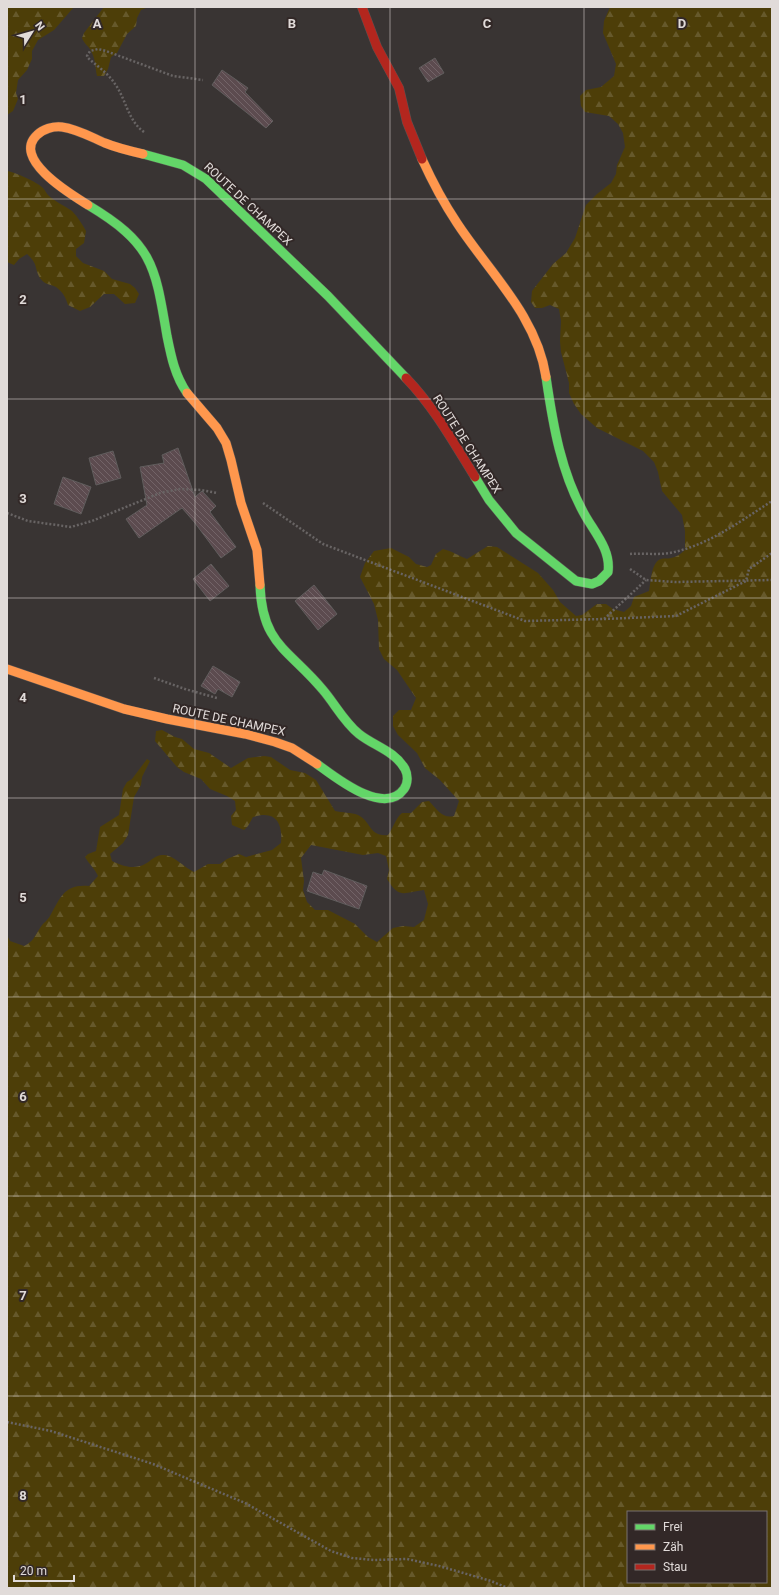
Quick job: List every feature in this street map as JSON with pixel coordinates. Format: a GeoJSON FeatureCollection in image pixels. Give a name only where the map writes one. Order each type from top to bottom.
{"type":"FeatureCollection","features":[{"type":"Feature","properties":{"kind":"street","name":"ROUTE DE CHAMPEX"},"geometry":{"type":"LineString","coordinates":[[7,669],[139,713],[283,744],[303,753],[364,796],[381,800],[397,795],[403,791],[407,783],[407,771],[400,761],[372,744],[354,730],[319,685],[285,652],[268,629],[262,608],[258,556],[253,536],[245,516],[231,455],[213,422],[186,393],[180,382],[172,356],[159,288],[151,263],[140,245],[123,228],[45,175],[33,157],[31,144],[34,137],[45,129],[62,127],[72,129],[130,152],[171,159],[197,172],[226,197],[328,296],[416,388],[449,435],[489,500],[516,533],[576,581],[585,584],[592,584],[599,581],[608,572],[610,566],[607,554],[570,484],[553,427],[543,364],[530,330],[513,300],[458,223],[433,183],[418,151],[407,122],[400,88],[377,47],[362,7]]}},
{"type":"Feature","properties":{"kind":"path"},"geometry":{"type":"LineString","coordinates":[[147,133],[136,126],[123,96],[108,75],[88,58],[88,52],[98,50],[106,51],[174,76],[203,80]]}},
{"type":"Feature","properties":{"kind":"path"},"geometry":{"type":"LineString","coordinates":[[7,514],[28,520],[71,527],[92,521],[160,494],[180,489],[201,490],[240,497],[252,495],[323,544],[525,621],[676,616],[746,581],[749,569],[772,553]]}},
{"type":"Feature","properties":{"kind":"path"},"geometry":{"type":"LineString","coordinates":[[607,554],[669,553],[695,545],[725,532],[772,501]]}},
{"type":"Feature","properties":{"kind":"path"},"geometry":{"type":"LineString","coordinates":[[604,619],[646,580],[675,582],[772,580]]}},
{"type":"Feature","properties":{"kind":"path"},"geometry":{"type":"LineString","coordinates":[[154,678],[217,698]]}},
{"type":"Feature","properties":{"kind":"path"},"geometry":{"type":"LineString","coordinates":[[7,1422],[50,1431],[153,1464],[245,1503],[331,1551],[352,1558],[374,1560],[407,1559],[438,1566],[508,1588]]}},
{"type":"Feature","properties":{"kind":"green space"},"geometry":{"type":"Polygon","coordinates":[[[7,7],[74,7],[54,30],[38,40],[32,51],[32,59],[27,70],[18,80],[16,93],[18,99],[13,111],[7,115],[7,7]]]}},
{"type":"Feature","properties":{"kind":"green space"},"geometry":{"type":"Polygon","coordinates":[[[104,7],[148,7],[141,10],[137,18],[136,26],[127,34],[117,53],[111,57],[108,69],[104,76],[97,76],[93,54],[82,38],[84,33],[104,7]]]}},
{"type":"Feature","properties":{"kind":"green space"},"geometry":{"type":"Polygon","coordinates":[[[610,7],[772,7],[772,1588],[7,1588],[7,935],[10,941],[24,946],[34,938],[64,893],[74,887],[89,886],[98,876],[85,857],[96,851],[100,827],[119,815],[123,789],[127,782],[132,779],[147,759],[150,761],[142,777],[141,785],[134,797],[128,835],[123,843],[110,854],[112,861],[124,866],[137,867],[145,864],[156,856],[164,855],[175,859],[194,872],[208,864],[220,864],[239,854],[246,857],[272,850],[281,843],[281,829],[279,824],[272,817],[267,815],[253,817],[244,830],[232,825],[231,816],[236,810],[235,801],[210,789],[201,779],[184,772],[177,767],[155,741],[156,731],[162,730],[182,739],[194,749],[209,753],[231,768],[248,758],[264,756],[271,757],[290,770],[305,773],[316,780],[335,811],[358,815],[366,821],[377,834],[388,835],[402,813],[411,813],[422,802],[429,801],[443,815],[450,817],[454,816],[459,801],[440,780],[425,768],[417,753],[398,735],[393,726],[393,716],[399,710],[411,710],[416,698],[397,670],[384,659],[379,649],[378,620],[374,604],[360,577],[365,563],[374,551],[391,548],[409,557],[416,564],[427,567],[431,565],[436,554],[443,549],[467,559],[488,546],[497,547],[538,573],[553,590],[560,602],[576,616],[582,615],[597,604],[606,604],[613,609],[624,612],[631,606],[634,597],[649,591],[655,564],[662,559],[675,557],[685,550],[685,531],[682,515],[662,491],[654,462],[643,451],[597,428],[581,414],[574,404],[569,393],[569,383],[561,352],[561,321],[559,309],[550,305],[542,308],[535,308],[531,302],[532,291],[553,264],[566,253],[575,238],[586,205],[611,183],[616,174],[617,165],[625,147],[623,133],[618,124],[609,116],[585,112],[581,106],[580,96],[586,90],[601,87],[614,76],[616,64],[603,33],[604,21],[610,7]],[[311,845],[301,858],[304,881],[303,890],[307,902],[315,910],[328,910],[355,924],[368,937],[377,942],[393,928],[403,926],[414,927],[424,920],[428,904],[424,890],[403,893],[395,890],[387,879],[389,870],[386,856],[378,853],[363,855],[311,845]]]}},
{"type":"Feature","properties":{"kind":"green space"},"geometry":{"type":"Polygon","coordinates":[[[7,171],[20,175],[36,183],[57,202],[72,211],[86,231],[84,243],[76,249],[76,256],[83,263],[104,271],[112,279],[130,284],[139,294],[135,303],[125,304],[114,294],[104,294],[90,307],[80,311],[68,305],[64,295],[56,287],[46,283],[40,278],[36,266],[27,254],[19,259],[14,265],[7,262],[7,171]]]}},
{"type":"Feature","properties":{"kind":"building"},"geometry":{"type":"Polygon","coordinates":[[[435,58],[444,73],[428,82],[419,68],[435,58]]]}},
{"type":"Feature","properties":{"kind":"building"},"geometry":{"type":"Polygon","coordinates":[[[222,70],[248,88],[245,92],[273,121],[266,128],[212,85],[222,70]]]}},
{"type":"Feature","properties":{"kind":"building"},"geometry":{"type":"Polygon","coordinates":[[[178,448],[195,497],[202,491],[216,506],[210,512],[236,547],[221,558],[182,508],[139,538],[126,519],[147,505],[140,467],[164,463],[162,455],[178,448]]]}},
{"type":"Feature","properties":{"kind":"building"},"geometry":{"type":"Polygon","coordinates":[[[113,451],[121,478],[96,485],[89,458],[113,451]]]}},
{"type":"Feature","properties":{"kind":"building"},"geometry":{"type":"Polygon","coordinates":[[[63,477],[91,487],[81,514],[54,504],[63,477]]]}},
{"type":"Feature","properties":{"kind":"building"},"geometry":{"type":"Polygon","coordinates":[[[211,564],[229,586],[210,601],[193,579],[211,564]]]}},
{"type":"Feature","properties":{"kind":"building"},"geometry":{"type":"Polygon","coordinates":[[[314,585],[337,614],[318,630],[295,601],[314,585]]]}},
{"type":"Feature","properties":{"kind":"building"},"geometry":{"type":"Polygon","coordinates":[[[213,666],[240,682],[232,697],[218,689],[215,694],[201,686],[213,666]]]}},
{"type":"Feature","properties":{"kind":"building"},"geometry":{"type":"Polygon","coordinates":[[[324,870],[367,886],[359,909],[307,891],[313,872],[322,875],[324,870]]]}},
{"type":"Feature","properties":{"kind":"traffic: fast"},"geometry":{"type":"LineString","coordinates":[[143,154],[183,165],[206,179],[328,296],[406,378]]}},
{"type":"Feature","properties":{"kind":"traffic: fast"},"geometry":{"type":"LineString","coordinates":[[88,205],[110,219],[126,232],[147,258],[159,291],[174,366],[179,380],[187,393]]}},
{"type":"Feature","properties":{"kind":"traffic: fast"},"geometry":{"type":"LineString","coordinates":[[475,477],[489,500],[516,533],[576,581],[592,584],[599,581],[608,572],[605,550],[577,501],[564,466],[555,431],[546,377]]}},
{"type":"Feature","properties":{"kind":"traffic: fast"},"geometry":{"type":"LineString","coordinates":[[260,585],[262,605],[266,621],[272,634],[280,645],[311,676],[344,718],[359,734],[390,753],[401,763],[406,771],[407,782],[404,789],[395,796],[384,799],[372,797],[347,785],[317,764]]}},
{"type":"Feature","properties":{"kind":"traffic: slow"},"geometry":{"type":"LineString","coordinates":[[88,205],[58,185],[37,165],[32,155],[31,144],[37,135],[48,128],[68,128],[128,151],[143,154]]}},
{"type":"Feature","properties":{"kind":"traffic: slow"},"geometry":{"type":"LineString","coordinates":[[422,159],[452,215],[522,314],[533,334],[541,355],[546,377]]}},
{"type":"Feature","properties":{"kind":"traffic: slow"},"geometry":{"type":"LineString","coordinates":[[187,393],[217,428],[226,443],[241,503],[257,550],[260,585]]}},
{"type":"Feature","properties":{"kind":"traffic: slow"},"geometry":{"type":"LineString","coordinates":[[7,669],[124,709],[245,734],[275,742],[292,748],[317,764]]}},
{"type":"Feature","properties":{"kind":"traffic: jam"},"geometry":{"type":"LineString","coordinates":[[362,7],[377,47],[399,88],[407,122],[422,159]]}},
{"type":"Feature","properties":{"kind":"traffic: jam"},"geometry":{"type":"LineString","coordinates":[[406,378],[435,413],[475,477]]}}]}
